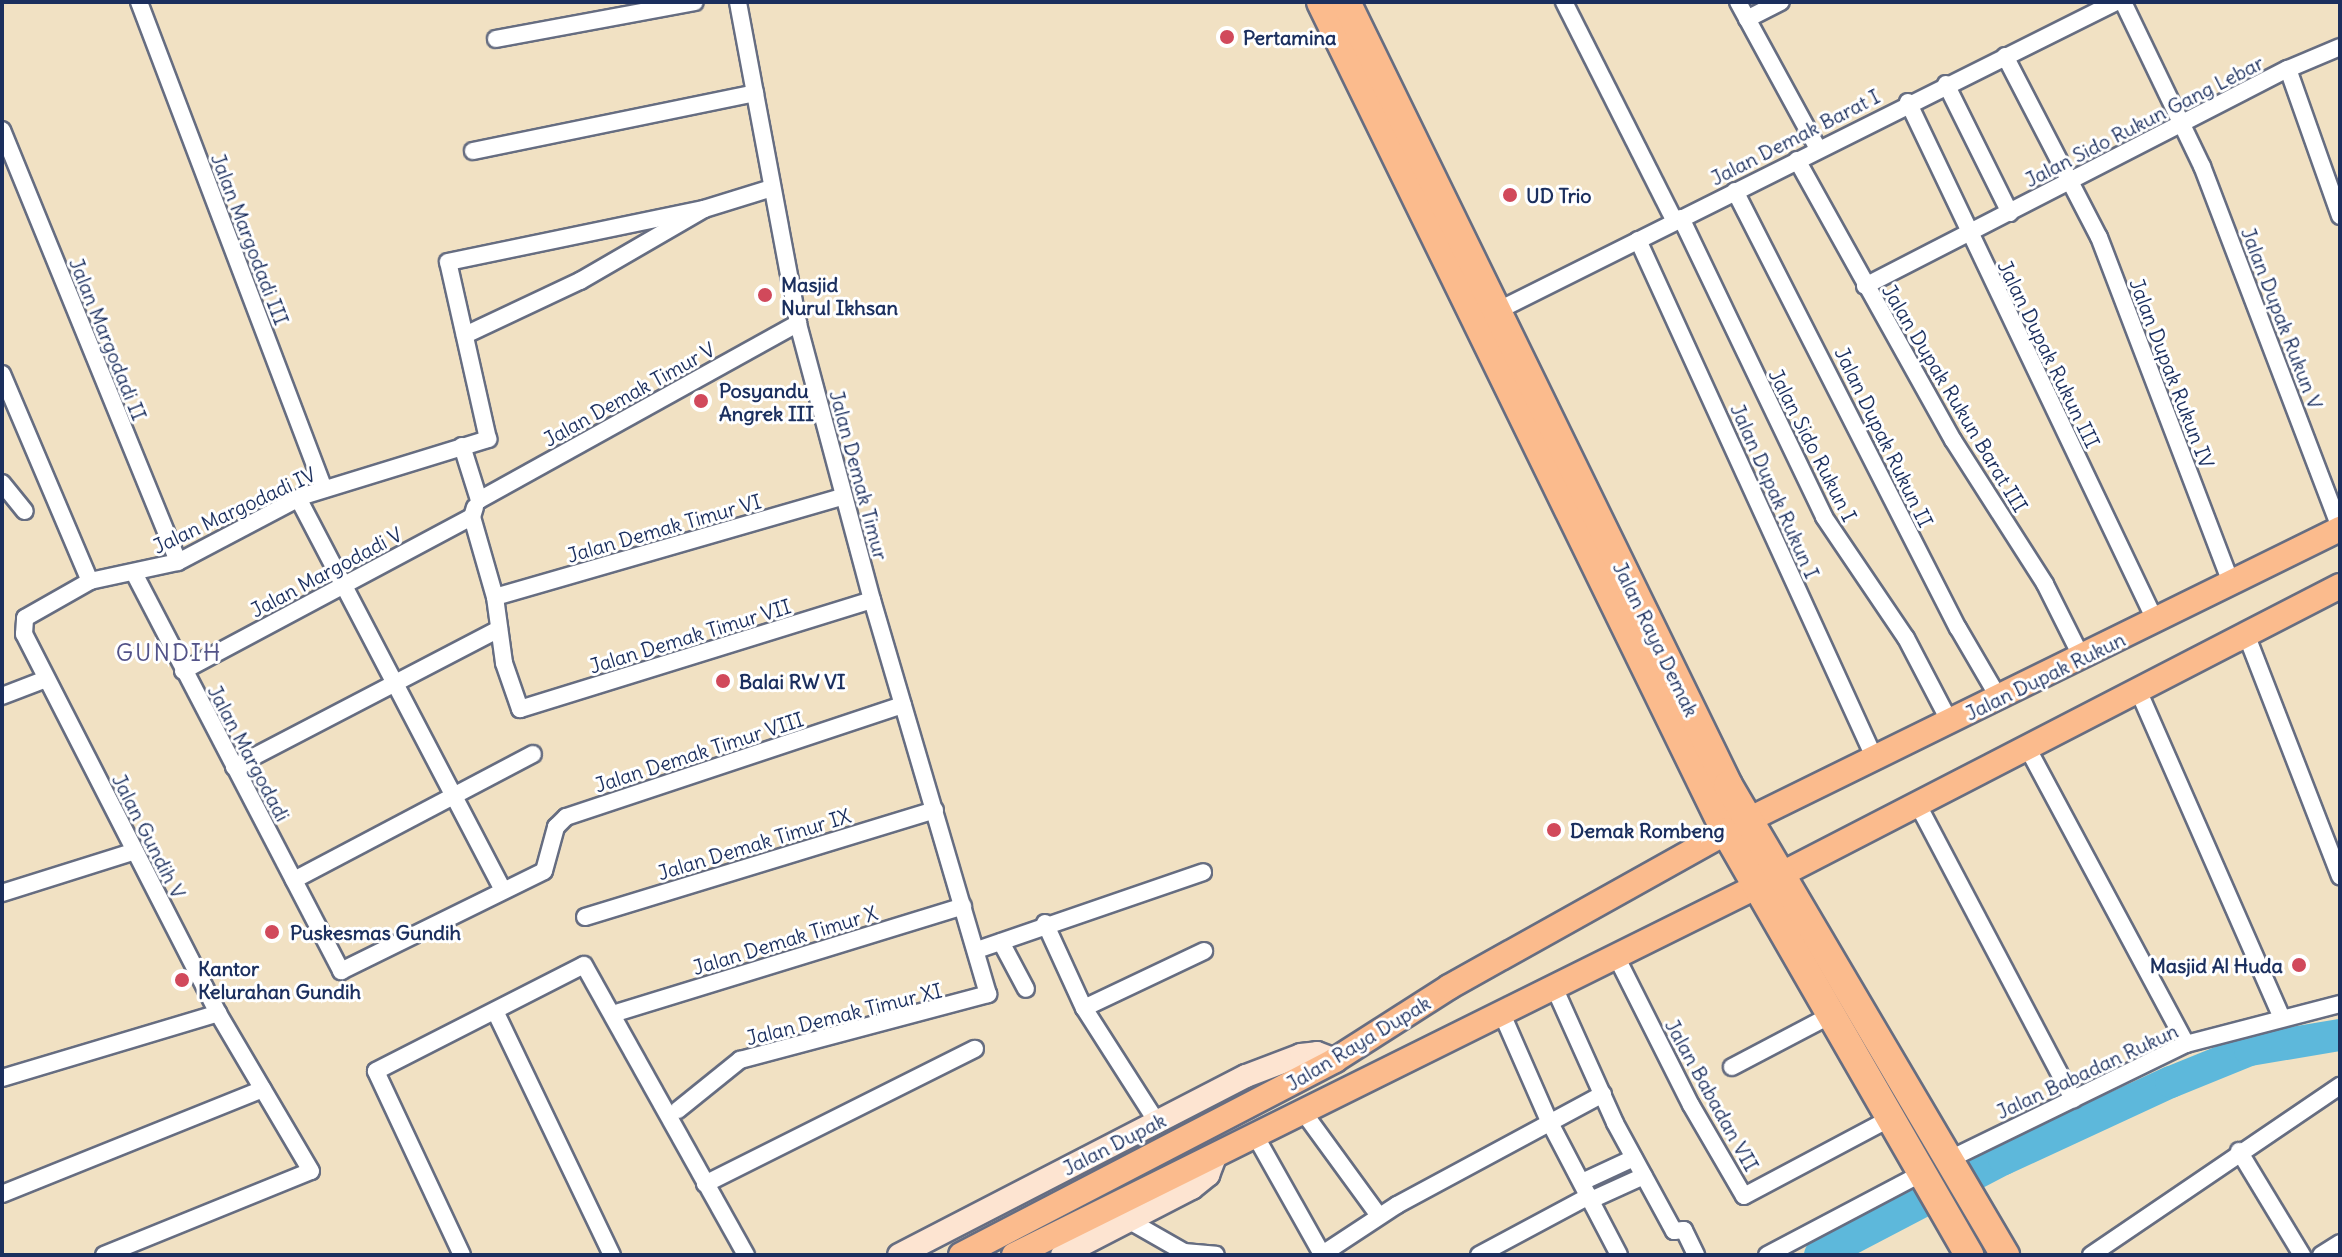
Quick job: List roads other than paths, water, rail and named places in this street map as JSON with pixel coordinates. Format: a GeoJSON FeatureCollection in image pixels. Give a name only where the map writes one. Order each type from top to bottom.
{"type":"FeatureCollection","features":[{"type":"Feature","properties":{"kind":"highway","name":"Jalan Raya Demak"},"geometry":{"type":"LineString","coordinates":[[1321,2],[1428,200],[1737,826],[2005,1255]]}},
{"type":"Feature","properties":{"kind":"highway","name":"Jalan Raya Demak"},"geometry":{"type":"LineString","coordinates":[[1346,2],[1428,200],[1495,312],[1737,826]]}},
{"type":"Feature","properties":{"kind":"highway","name":"Jalan Raya Demak"},"geometry":{"type":"LineString","coordinates":[[1769,880],[1829,1016],[1928,1190],[1969,1255]]}},
{"type":"Feature","properties":{"kind":"main road","name":"Jalan Dupak Rukun"},"geometry":{"type":"LineString","coordinates":[[1737,826],[2000,700],[2081,656],[2156,622],[2340,528]]}},
{"type":"Feature","properties":{"kind":"main road"},"geometry":{"type":"LineString","coordinates":[[1769,880],[2340,586]]}},
{"type":"Feature","properties":{"kind":"main road","name":"Jalan Raya Dupak"},"geometry":{"type":"LineString","coordinates":[[961,1255],[1335,1060],[1449,987],[1737,826]]}},
{"type":"Feature","properties":{"kind":"main road","name":"Jalan Raya Dupak"},"geometry":{"type":"LineString","coordinates":[[1014,1255],[1769,880]]}},
{"type":"Feature","properties":{"kind":"main road","name":"Jalan Dupak"},"geometry":{"type":"LineString","coordinates":[[899,1255],[1157,1122],[1286,1060],[1317,1053],[1335,1060]]}},
{"type":"Feature","properties":{"kind":"main road"},"geometry":{"type":"LineString","coordinates":[[1062,1255],[1197,1185],[1208,1175],[1215,1157]]}},
{"type":"Feature","properties":{"kind":"street","name":"Jalan Margodadi III"},"geometry":{"type":"LineString","coordinates":[[139,2],[324,489]]}},
{"type":"Feature","properties":{"kind":"street"},"geometry":{"type":"LineString","coordinates":[[496,39],[695,2]]}},
{"type":"Feature","properties":{"kind":"street","name":"Jalan Demak Timur"},"geometry":{"type":"LineString","coordinates":[[738,2],[798,323],[872,600],[977,950]]}},
{"type":"Feature","properties":{"kind":"street","name":"Jalan Sido Rukun I"},"geometry":{"type":"LineString","coordinates":[[1564,2],[1678,220],[1824,517],[1906,638],[1950,722]]}},
{"type":"Feature","properties":{"kind":"street"},"geometry":{"type":"LineString","coordinates":[[1738,2],[1818,149]]}},
{"type":"Feature","properties":{"kind":"street"},"geometry":{"type":"LineString","coordinates":[[1747,19],[1781,2]]}},
{"type":"Feature","properties":{"kind":"street","name":"Jalan Demak Barat I"},"geometry":{"type":"LineString","coordinates":[[1495,312],[2099,6],[2116,2]]}},
{"type":"Feature","properties":{"kind":"street","name":"Jalan Dupak Rukun V"},"geometry":{"type":"LineString","coordinates":[[2123,2],[2183,123],[2340,528]]}},
{"type":"Feature","properties":{"kind":"street","name":"Jalan Sido Rukun Gang Lebar"},"geometry":{"type":"LineString","coordinates":[[1865,286],[2288,69],[2340,47]]}},
{"type":"Feature","properties":{"kind":"street","name":"Jalan Dupak Rukun IV"},"geometry":{"type":"LineString","coordinates":[[2005,56],[2099,237],[2231,583]]}},
{"type":"Feature","properties":{"kind":"street"},"geometry":{"type":"LineString","coordinates":[[2288,69],[2340,216]]}},
{"type":"Feature","properties":{"kind":"street"},"geometry":{"type":"LineString","coordinates":[[1946,84],[2010,213]]}},
{"type":"Feature","properties":{"kind":"street"},"geometry":{"type":"LineString","coordinates":[[473,151],[755,93]]}},
{"type":"Feature","properties":{"kind":"street","name":"Jalan Dupak Rukun III"},"geometry":{"type":"LineString","coordinates":[[1908,102],[1968,234],[2156,622]]}},
{"type":"Feature","properties":{"kind":"street","name":"Jalan Margodadi II"},"geometry":{"type":"LineString","coordinates":[[2,130],[178,562]]}},
{"type":"Feature","properties":{"kind":"street","name":"Jalan Dupak Rukun Barat III"},"geometry":{"type":"LineString","coordinates":[[1797,160],[1953,440],[2045,584],[2081,656]]}},
{"type":"Feature","properties":{"kind":"street"},"geometry":{"type":"LineString","coordinates":[[704,209],[580,281],[465,335],[447,263],[704,209],[772,188]]}},
{"type":"Feature","properties":{"kind":"street","name":"Jalan Dupak Rukun II"},"geometry":{"type":"LineString","coordinates":[[1735,191],[1940,593],[2000,700]]}},
{"type":"Feature","properties":{"kind":"street","name":"Jalan Dupak Rukun I"},"geometry":{"type":"LineString","coordinates":[[1638,240],[1875,759]]}},
{"type":"Feature","properties":{"kind":"street","name":"Jalan Demak Timur V"},"geometry":{"type":"LineString","coordinates":[[479,500],[798,323]]}},
{"type":"Feature","properties":{"kind":"street","name":"Jalan Margodadi IV"},"geometry":{"type":"LineString","coordinates":[[134,573],[178,562],[298,498],[488,439],[465,335]]}},
{"type":"Feature","properties":{"kind":"street"},"geometry":{"type":"LineString","coordinates":[[2,374],[90,581]]}},
{"type":"Feature","properties":{"kind":"street"},"geometry":{"type":"LineString","coordinates":[[234,767],[499,629],[495,597],[472,517],[479,500],[462,446]]}},
{"type":"Feature","properties":{"kind":"street"},"geometry":{"type":"LineString","coordinates":[[2,483],[25,511]]}},
{"type":"Feature","properties":{"kind":"street","name":"Jalan Demak Timur VI"},"geometry":{"type":"LineString","coordinates":[[495,597],[844,496]]}},
{"type":"Feature","properties":{"kind":"street"},"geometry":{"type":"LineString","coordinates":[[298,498],[340,587],[456,796],[502,889]]}},
{"type":"Feature","properties":{"kind":"street","name":"Jalan Margodadi V"},"geometry":{"type":"LineString","coordinates":[[183,671],[472,517]]}},
{"type":"Feature","properties":{"kind":"street","name":"Jalan Gundih V"},"geometry":{"type":"LineString","coordinates":[[104,1255],[311,1171],[218,1013],[24,634],[25,618],[90,581],[134,573]]}},
{"type":"Feature","properties":{"kind":"street","name":"Jalan Margodadi"},"geometry":{"type":"LineString","coordinates":[[134,573],[330,950],[344,971],[502,889]]}},
{"type":"Feature","properties":{"kind":"street","name":"Jalan Demak Timur VII"},"geometry":{"type":"LineString","coordinates":[[499,629],[520,709],[872,600]]}},
{"type":"Feature","properties":{"kind":"street"},"geometry":{"type":"LineString","coordinates":[[2246,634],[2340,876]]}},
{"type":"Feature","properties":{"kind":"street"},"geometry":{"type":"LineString","coordinates":[[2,696],[46,679]]}},
{"type":"Feature","properties":{"kind":"street"},"geometry":{"type":"LineString","coordinates":[[2138,690],[2281,1016]]}},
{"type":"Feature","properties":{"kind":"street","name":"Jalan Demak Timur VIII"},"geometry":{"type":"LineString","coordinates":[[502,889],[544,871],[556,827],[566,817],[903,705]]}},
{"type":"Feature","properties":{"kind":"street"},"geometry":{"type":"LineString","coordinates":[[2027,747],[2186,1044]]}},
{"type":"Feature","properties":{"kind":"street"},"geometry":{"type":"LineString","coordinates":[[294,880],[533,754]]}},
{"type":"Feature","properties":{"kind":"street"},"geometry":{"type":"LineString","coordinates":[[1917,803],[2073,1099]]}},
{"type":"Feature","properties":{"kind":"street","name":"Jalan Demak Timur IX"},"geometry":{"type":"LineString","coordinates":[[585,917],[935,810]]}},
{"type":"Feature","properties":{"kind":"street"},"geometry":{"type":"LineString","coordinates":[[2,893],[135,851]]}},
{"type":"Feature","properties":{"kind":"street"},"geometry":{"type":"LineString","coordinates":[[977,950],[1045,923],[1203,872]]}},
{"type":"Feature","properties":{"kind":"street","name":"Jalan Demak Timur X"},"geometry":{"type":"LineString","coordinates":[[619,1012],[963,906]]}},
{"type":"Feature","properties":{"kind":"street"},"geometry":{"type":"LineString","coordinates":[[1045,923],[1084,1008],[1157,1122]]}},
{"type":"Feature","properties":{"kind":"street"},"geometry":{"type":"LineString","coordinates":[[1001,942],[1026,989]]}},
{"type":"Feature","properties":{"kind":"street","name":"Jalan Demak Timur XI"},"geometry":{"type":"LineString","coordinates":[[678,1110],[740,1060],[986,998],[977,950]]}},
{"type":"Feature","properties":{"kind":"street"},"geometry":{"type":"LineString","coordinates":[[1084,1008],[1204,951]]}},
{"type":"Feature","properties":{"kind":"street","name":"Jalan Babadan VII"},"geometry":{"type":"LineString","coordinates":[[1615,954],[1691,1105],[1744,1196],[1887,1120]]}},
{"type":"Feature","properties":{"kind":"street"},"geometry":{"type":"LineString","coordinates":[[462,1255],[376,1071],[587,966],[746,1255]]}},
{"type":"Feature","properties":{"kind":"street"},"geometry":{"type":"LineString","coordinates":[[1554,987],[1634,1158],[1674,1231],[1684,1230],[1696,1255]]}},
{"type":"Feature","properties":{"kind":"street","name":"Jalan Babadan Rukun"},"geometry":{"type":"LineString","coordinates":[[1956,1174],[2073,1099],[2186,1044],[2281,1016],[2340,1004]]}},
{"type":"Feature","properties":{"kind":"street"},"geometry":{"type":"LineString","coordinates":[[495,1011],[612,1255]]}},
{"type":"Feature","properties":{"kind":"street"},"geometry":{"type":"LineString","coordinates":[[2,1078],[218,1013]]}},
{"type":"Feature","properties":{"kind":"street"},"geometry":{"type":"LineString","coordinates":[[1502,1014],[1549,1121],[1619,1255]]}},
{"type":"Feature","properties":{"kind":"street"},"geometry":{"type":"LineString","coordinates":[[1732,1067],[1829,1016]]}},
{"type":"Feature","properties":{"kind":"street"},"geometry":{"type":"LineString","coordinates":[[705,1184],[975,1049]]}},
{"type":"Feature","properties":{"kind":"street"},"geometry":{"type":"LineString","coordinates":[[2091,1255],[2239,1151],[2340,1086]]}},
{"type":"Feature","properties":{"kind":"street"},"geometry":{"type":"LineString","coordinates":[[2,1194],[263,1089]]}},
{"type":"Feature","properties":{"kind":"street"},"geometry":{"type":"LineString","coordinates":[[1256,1137],[1322,1254],[1379,1216],[1603,1094]]}},
{"type":"Feature","properties":{"kind":"street"},"geometry":{"type":"LineString","coordinates":[[1304,1113],[1379,1216]]}},
{"type":"Feature","properties":{"kind":"street"},"geometry":{"type":"LineString","coordinates":[[2239,1151],[2302,1255]]}},
{"type":"Feature","properties":{"kind":"street"},"geometry":{"type":"LineString","coordinates":[[1479,1255],[1587,1193],[1634,1158]]}},
{"type":"Feature","properties":{"kind":"street"},"geometry":{"type":"LineString","coordinates":[[1587,1193],[1644,1176]]}},
{"type":"Feature","properties":{"kind":"street"},"geometry":{"type":"LineString","coordinates":[[1767,1255],[1928,1190]]}},
{"type":"Feature","properties":{"kind":"street"},"geometry":{"type":"LineString","coordinates":[[1128,1220],[1184,1252],[1216,1255]]}},
{"type":"Feature","properties":{"kind":"street"},"geometry":{"type":"LineString","coordinates":[[2321,1255],[2340,1243]]}},
{"type":"Feature","properties":{"kind":"waterway"},"geometry":{"type":"LineString","coordinates":[[1820,1255],[2004,1159],[2171,1082],[2250,1050],[2340,1035]]}},
{"type":"Feature","properties":{"kind":"place","name":"Pertamina"},"geometry":{"type":"Point","coordinates":[1227,37]}},
{"type":"Feature","properties":{"kind":"place","name":"UD Trio"},"geometry":{"type":"Point","coordinates":[1510,195]}},
{"type":"Feature","properties":{"kind":"place","name":"Masjid Nurul Ikhsan"},"geometry":{"type":"Point","coordinates":[765,295]}},
{"type":"Feature","properties":{"kind":"place","name":"Posyandu Angrek III"},"geometry":{"type":"Point","coordinates":[701,401]}},
{"type":"Feature","properties":{"kind":"place","name":"Balai RW VI"},"geometry":{"type":"Point","coordinates":[723,681]}},
{"type":"Feature","properties":{"kind":"place","name":"Demak Rombeng"},"geometry":{"type":"Point","coordinates":[1554,830]}},
{"type":"Feature","properties":{"kind":"place","name":"Puskesmas Gundih"},"geometry":{"type":"Point","coordinates":[272,932]}},
{"type":"Feature","properties":{"kind":"place","name":"Masjid Al Huda"},"geometry":{"type":"Point","coordinates":[2299,965]}},
{"type":"Feature","properties":{"kind":"place","name":"Kantor Kelurahan Gundih"},"geometry":{"type":"Point","coordinates":[182,980]}},
{"type":"Feature","properties":{"kind":"district","name":"GUNDIH"},"geometry":{"type":"Point","coordinates":[169,653]}}]}
